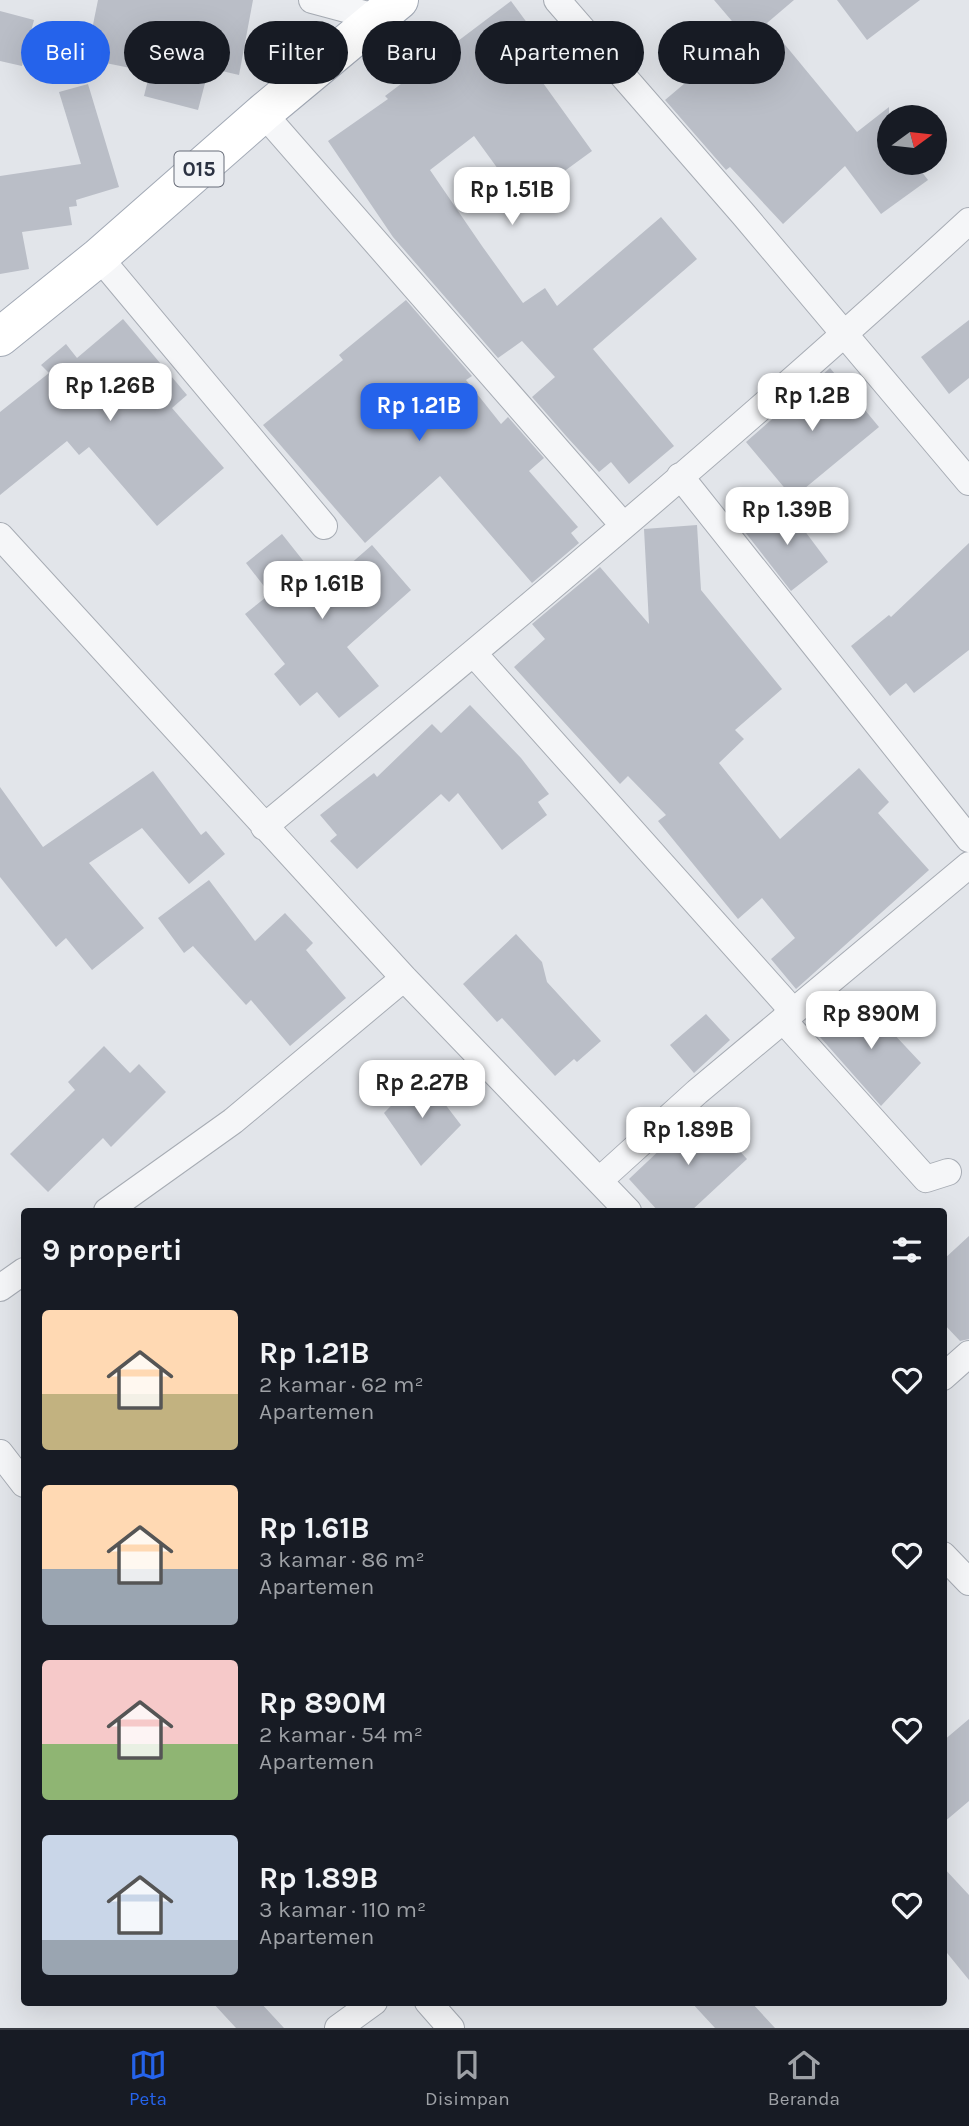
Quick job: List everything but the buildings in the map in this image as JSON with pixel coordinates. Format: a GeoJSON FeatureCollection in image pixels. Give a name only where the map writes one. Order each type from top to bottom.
{"type":"FeatureCollection","features":[{"type":"Feature","properties":{"kind":"main road","name":"015"},"geometry":{"type":"LineString","coordinates":[[0,337],[99,257],[263,113],[389,9]]}},
{"type":"Feature","properties":{"kind":"street"},"geometry":{"type":"LineString","coordinates":[[312,0],[389,9]]}},
{"type":"Feature","properties":{"kind":"street"},"geometry":{"type":"LineString","coordinates":[[557,0],[969,482]]}},
{"type":"Feature","properties":{"kind":"street"},"geometry":{"type":"LineString","coordinates":[[263,113],[623,525]]}},
{"type":"Feature","properties":{"kind":"street"},"geometry":{"type":"LineString","coordinates":[[264,827],[474,653],[845,335],[969,222]]}},
{"type":"Feature","properties":{"kind":"street"},"geometry":{"type":"LineString","coordinates":[[99,257],[324,526]]}},
{"type":"Feature","properties":{"kind":"street"},"geometry":{"type":"LineString","coordinates":[[680,476],[969,839]]}},
{"type":"Feature","properties":{"kind":"street"},"geometry":{"type":"LineString","coordinates":[[0,536],[404,978],[601,1179],[625,1208]]}},
{"type":"Feature","properties":{"kind":"street"},"geometry":{"type":"LineString","coordinates":[[474,653],[788,1015],[926,1179],[947,1172]]}},
{"type":"Feature","properties":{"kind":"street"},"geometry":{"type":"LineString","coordinates":[[601,1179],[788,1015],[969,865]]}},
{"type":"Feature","properties":{"kind":"street"},"geometry":{"type":"LineString","coordinates":[[111,1208],[233,1121],[404,978]]}},
{"type":"Feature","properties":{"kind":"street"},"geometry":{"type":"LineString","coordinates":[[0,1288],[21,1272]]}},
{"type":"Feature","properties":{"kind":"street"},"geometry":{"type":"LineString","coordinates":[[947,1373],[969,1354]]}},
{"type":"Feature","properties":{"kind":"street"},"geometry":{"type":"LineString","coordinates":[[0,1453],[21,1480]]}},
{"type":"Feature","properties":{"kind":"street"},"geometry":{"type":"LineString","coordinates":[[947,1559],[969,1582]]}},
{"type":"Feature","properties":{"kind":"street"},"geometry":{"type":"LineString","coordinates":[[338,2028],[368,2006]]}},
{"type":"Feature","properties":{"kind":"street"},"geometry":{"type":"LineString","coordinates":[[432,2006],[451,2028]]}}]}
